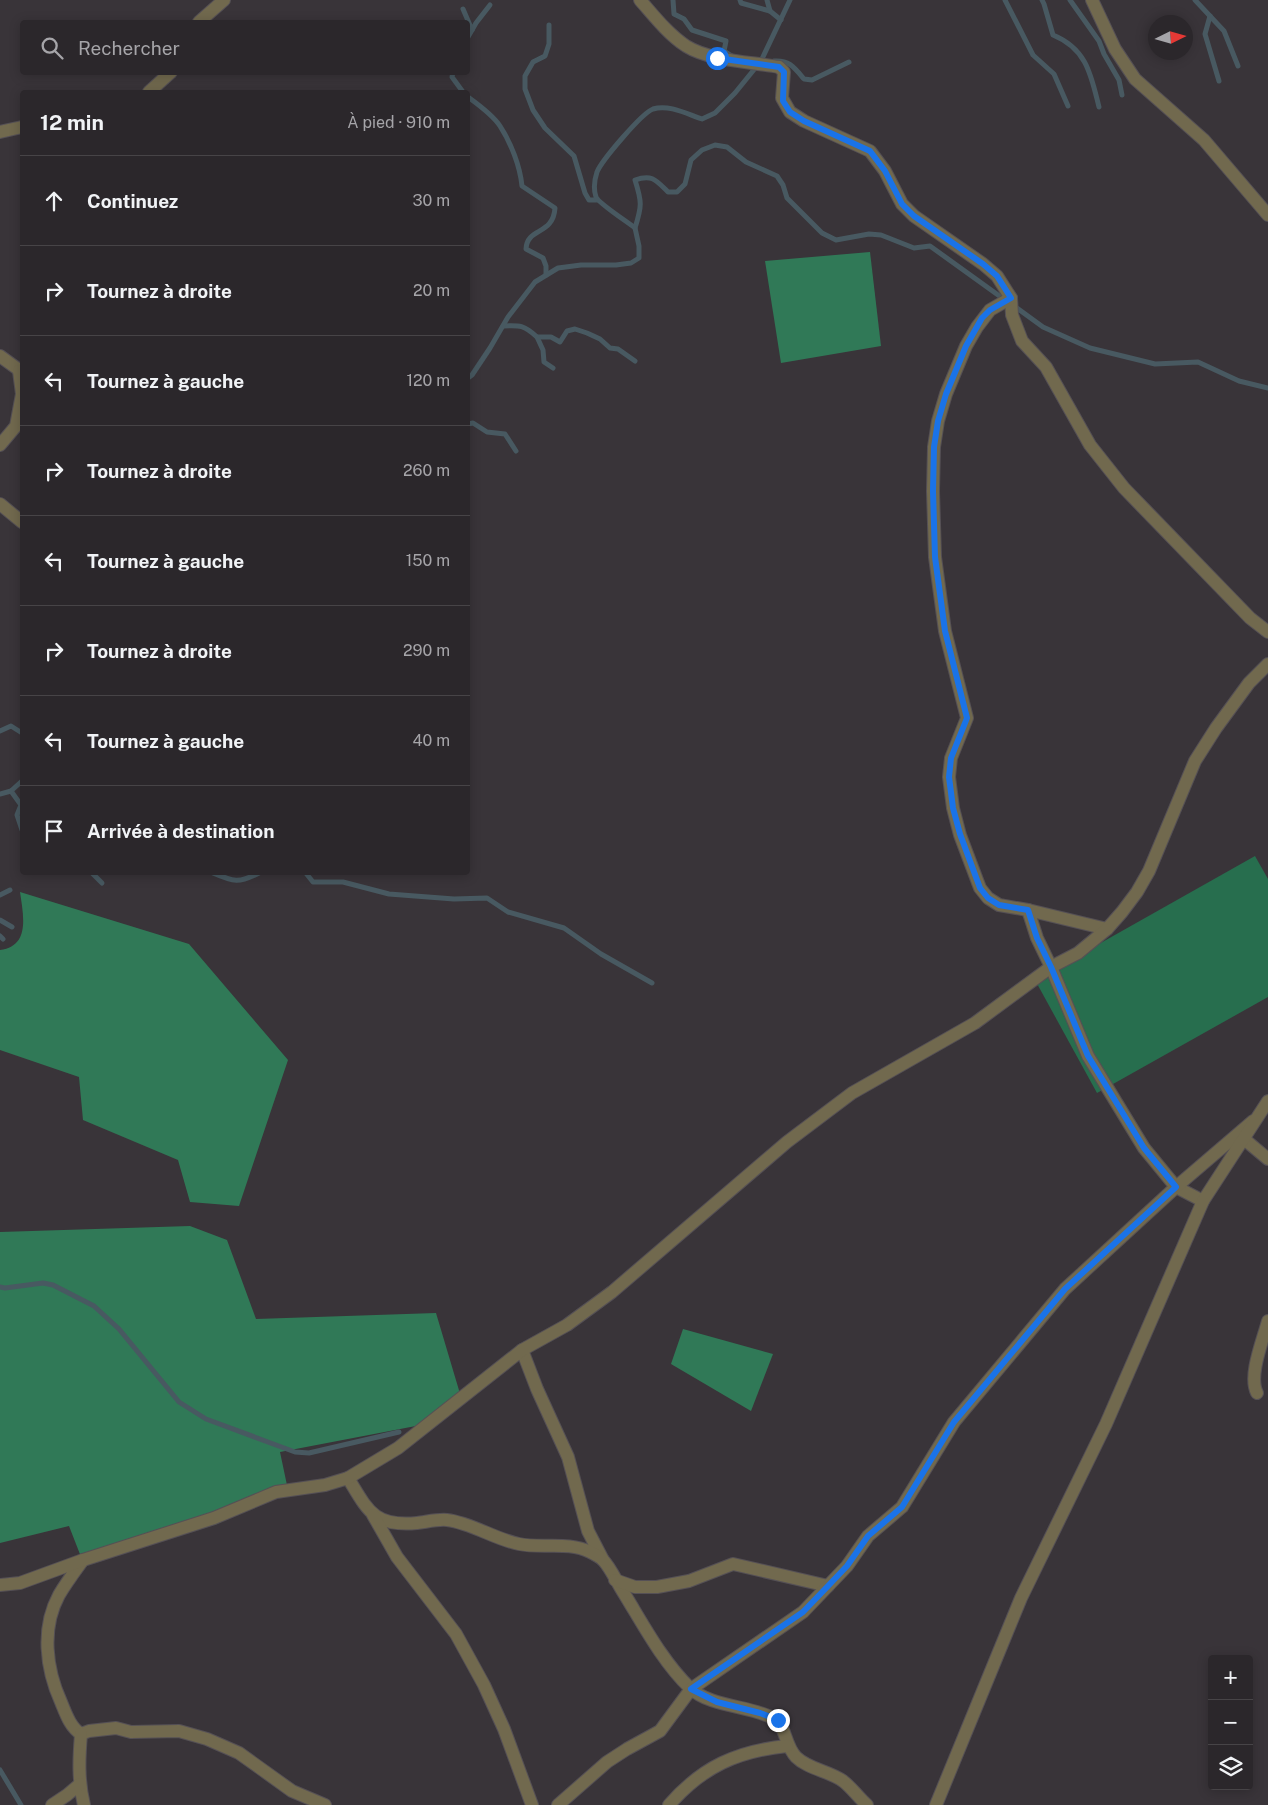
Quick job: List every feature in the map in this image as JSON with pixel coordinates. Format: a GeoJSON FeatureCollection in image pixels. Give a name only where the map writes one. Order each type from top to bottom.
{"type":"FeatureCollection","features":[{"type":"Feature","properties":{"kind":"street"},"geometry":{"type":"LineString","coordinates":[[201,20],[224,0]]}},
{"type":"Feature","properties":{"kind":"street"},"geometry":{"type":"LineString","coordinates":[[640,0],[658,21],[687,47],[717,58],[779,67],[784,72],[783,101],[790,112],[804,121],[870,151],[885,171],[902,204],[914,216],[983,264],[997,276],[1011,298],[1012,316],[1022,342],[1046,367],[1090,445],[1130,494],[1250,618],[1268,632]]}},
{"type":"Feature","properties":{"kind":"street"},"geometry":{"type":"LineString","coordinates":[[1092,0],[1115,49],[1134,79],[1204,140],[1268,215]]}},
{"type":"Feature","properties":{"kind":"street"},"geometry":{"type":"LineString","coordinates":[[151,90],[168,75]]}},
{"type":"Feature","properties":{"kind":"street"},"geometry":{"type":"LineString","coordinates":[[0,132],[20,127]]}},
{"type":"Feature","properties":{"kind":"street"},"geometry":{"type":"LineString","coordinates":[[1011,298],[990,310],[982,318],[966,346],[943,403],[934,447],[935,557],[945,631],[967,718],[953,753],[949,777],[953,808],[980,888],[988,898],[999,905],[1107,929]]}},
{"type":"Feature","properties":{"kind":"street"},"geometry":{"type":"LineString","coordinates":[[0,356],[20,372]]}},
{"type":"Feature","properties":{"kind":"street"},"geometry":{"type":"LineString","coordinates":[[0,445],[16,426],[20,405]]}},
{"type":"Feature","properties":{"kind":"street"},"geometry":{"type":"LineString","coordinates":[[0,504],[20,520]]}},
{"type":"Feature","properties":{"kind":"street"},"geometry":{"type":"LineString","coordinates":[[0,1585],[20,1583],[83,1560],[214,1518],[276,1492],[324,1485],[348,1478],[398,1448],[522,1350],[567,1325],[612,1292],[787,1142],[852,1093],[975,1022],[1051,967],[1078,953],[1107,929],[1137,892],[1149,871],[1195,762],[1216,728],[1249,683],[1268,664]]}},
{"type":"Feature","properties":{"kind":"street"},"geometry":{"type":"LineString","coordinates":[[1028,910],[1037,938],[1088,1056],[1144,1148],[1176,1187],[1203,1201]]}},
{"type":"Feature","properties":{"kind":"street"},"geometry":{"type":"LineString","coordinates":[[936,1805],[1021,1598],[1106,1424],[1203,1201],[1268,1101]]}},
{"type":"Feature","properties":{"kind":"street"},"geometry":{"type":"LineString","coordinates":[[558,1805],[607,1762],[660,1730],[691,1689],[803,1612],[847,1566],[868,1536],[902,1507],[954,1422],[1065,1289],[1176,1187],[1260,1115]]}},
{"type":"Feature","properties":{"kind":"street"},"geometry":{"type":"LineString","coordinates":[[1244,1139],[1268,1160]]}},
{"type":"Feature","properties":{"kind":"street"},"geometry":{"type":"LineString","coordinates":[[1257,1393],[1254,1388],[1254,1376],[1268,1321]]}},
{"type":"Feature","properties":{"kind":"street"},"geometry":{"type":"LineString","coordinates":[[522,1350],[537,1389],[568,1457],[588,1531],[602,1560],[669,1663],[691,1689],[717,1702],[760,1713],[778,1720],[781,1724],[787,1746],[801,1762],[823,1770],[844,1782],[867,1805]]}},
{"type":"Feature","properties":{"kind":"street"},"geometry":{"type":"LineString","coordinates":[[348,1478],[397,1556],[456,1634],[484,1685],[504,1729],[532,1805]]}},
{"type":"Feature","properties":{"kind":"street"},"geometry":{"type":"LineString","coordinates":[[373,1515],[402,1524],[446,1520],[468,1525],[518,1544],[554,1547],[568,1546],[588,1551],[602,1560]]}},
{"type":"Feature","properties":{"kind":"street"},"geometry":{"type":"LineString","coordinates":[[81,1734],[72,1726],[52,1676],[47,1637],[51,1614],[59,1595],[83,1560]]}},
{"type":"Feature","properties":{"kind":"street"},"geometry":{"type":"LineString","coordinates":[[615,1580],[635,1588],[657,1587],[689,1581],[733,1564],[828,1586]]}},
{"type":"Feature","properties":{"kind":"street"},"geometry":{"type":"LineString","coordinates":[[81,1734],[116,1728],[131,1732],[179,1731],[207,1739],[239,1753],[292,1791],[325,1805]]}},
{"type":"Feature","properties":{"kind":"street"},"geometry":{"type":"LineString","coordinates":[[81,1734],[80,1784],[84,1805]]}},
{"type":"Feature","properties":{"kind":"street"},"geometry":{"type":"LineString","coordinates":[[669,1805],[685,1787],[711,1768],[752,1752],[787,1746]]}},
{"type":"Feature","properties":{"kind":"street"},"geometry":{"type":"LineString","coordinates":[[52,1805],[68,1795],[80,1784]]}},
{"type":"Feature","properties":{"kind":"green space"},"geometry":{"type":"Polygon","coordinates":[[[870,252],[881,346],[781,363],[765,261],[870,252]]]}},
{"type":"Feature","properties":{"kind":"green space"},"geometry":{"type":"Polygon","coordinates":[[[1255,856],[1268,879],[1268,997],[1097,1093],[1035,980],[1255,856]]]}},
{"type":"Feature","properties":{"kind":"green space"},"geometry":{"type":"Polygon","coordinates":[[[20,892],[189,944],[288,1060],[239,1206],[190,1202],[178,1160],[83,1120],[79,1077],[0,1050],[0,950],[10,947],[21,936],[23,919],[20,892]]]}},
{"type":"Feature","properties":{"kind":"green space"},"geometry":{"type":"Polygon","coordinates":[[[190,1226],[227,1240],[256,1319],[436,1313],[461,1397],[421,1425],[280,1452],[288,1490],[217,1524],[83,1562],[69,1526],[0,1543],[0,1232],[190,1226]]]}},
{"type":"Feature","properties":{"kind":"green space"},"geometry":{"type":"Polygon","coordinates":[[[683,1329],[773,1354],[751,1411],[671,1364],[683,1329]]]}},
{"type":"Feature","properties":{"kind":"waterway"},"geometry":{"type":"LineString","coordinates":[[673,0],[674,14],[684,19],[692,30],[726,41],[724,51],[732,56]]}},
{"type":"Feature","properties":{"kind":"waterway"},"geometry":{"type":"LineString","coordinates":[[740,0],[741,3],[770,11],[781,20]]}},
{"type":"Feature","properties":{"kind":"waterway"},"geometry":{"type":"LineString","coordinates":[[767,0],[770,11]]}},
{"type":"Feature","properties":{"kind":"waterway"},"geometry":{"type":"LineString","coordinates":[[470,376],[490,348],[508,317],[535,282],[558,268],[581,265],[616,265],[631,263],[639,258],[639,246],[635,228],[596,197],[594,191],[595,181],[600,166],[640,119],[653,109],[672,109],[702,119],[715,113],[735,93],[761,61],[790,0]]}},
{"type":"Feature","properties":{"kind":"waterway"},"geometry":{"type":"LineString","coordinates":[[1005,0],[1033,55],[1054,74],[1068,106]]}},
{"type":"Feature","properties":{"kind":"waterway"},"geometry":{"type":"LineString","coordinates":[[1042,0],[1053,35],[1073,48],[1086,64],[1099,107]]}},
{"type":"Feature","properties":{"kind":"waterway"},"geometry":{"type":"LineString","coordinates":[[1070,0],[1099,41],[1119,80],[1122,95]]}},
{"type":"Feature","properties":{"kind":"waterway"},"geometry":{"type":"LineString","coordinates":[[1195,0],[1224,31],[1238,66]]}},
{"type":"Feature","properties":{"kind":"waterway"},"geometry":{"type":"LineString","coordinates":[[470,34],[490,5]]}},
{"type":"Feature","properties":{"kind":"waterway"},"geometry":{"type":"LineString","coordinates":[[463,9],[468,20]]}},
{"type":"Feature","properties":{"kind":"waterway"},"geometry":{"type":"LineString","coordinates":[[1210,16],[1205,34],[1219,81]]}},
{"type":"Feature","properties":{"kind":"waterway"},"geometry":{"type":"LineString","coordinates":[[470,25],[472,30]]}},
{"type":"Feature","properties":{"kind":"waterway"},"geometry":{"type":"LineString","coordinates":[[549,25],[549,44],[545,56],[533,62],[525,76],[525,89],[533,110],[545,128],[574,156],[585,193],[589,200],[597,200]]}},
{"type":"Feature","properties":{"kind":"waterway"},"geometry":{"type":"LineString","coordinates":[[774,61],[787,63],[804,79],[812,80],[849,62]]}},
{"type":"Feature","properties":{"kind":"waterway"},"geometry":{"type":"LineString","coordinates":[[452,75],[462,90]]}},
{"type":"Feature","properties":{"kind":"waterway"},"geometry":{"type":"LineString","coordinates":[[470,99],[490,114],[500,126],[514,155],[522,186],[555,208],[550,223],[531,237],[527,242],[526,249],[543,258],[546,266],[546,275]]}},
{"type":"Feature","properties":{"kind":"waterway"},"geometry":{"type":"LineString","coordinates":[[635,228],[640,204],[635,180],[650,178],[657,181],[668,192],[677,192],[685,184],[691,160],[702,150],[715,145],[727,147],[746,162],[777,176],[783,185],[787,198],[822,233],[836,240],[869,234],[881,235],[914,248],[930,246],[1005,300]]}},
{"type":"Feature","properties":{"kind":"waterway"},"geometry":{"type":"LineString","coordinates":[[1014,306],[1043,327],[1090,348],[1155,364],[1198,362],[1239,381],[1268,388]]}},
{"type":"Feature","properties":{"kind":"waterway"},"geometry":{"type":"LineString","coordinates":[[503,326],[522,327],[537,337],[551,337],[560,342],[567,331],[575,329],[600,339],[610,348],[618,349],[635,361]]}},
{"type":"Feature","properties":{"kind":"waterway"},"geometry":{"type":"LineString","coordinates":[[537,337],[543,350],[544,362],[553,368]]}},
{"type":"Feature","properties":{"kind":"waterway"},"geometry":{"type":"LineString","coordinates":[[470,424],[473,423],[487,432],[505,434],[516,451]]}},
{"type":"Feature","properties":{"kind":"waterway"},"geometry":{"type":"LineString","coordinates":[[0,731],[11,726],[20,732]]}},
{"type":"Feature","properties":{"kind":"waterway"},"geometry":{"type":"LineString","coordinates":[[0,794],[11,791],[20,783]]}},
{"type":"Feature","properties":{"kind":"waterway"},"geometry":{"type":"LineString","coordinates":[[11,791],[20,804]]}},
{"type":"Feature","properties":{"kind":"waterway"},"geometry":{"type":"LineString","coordinates":[[20,808],[17,815],[20,824]]}},
{"type":"Feature","properties":{"kind":"waterway"},"geometry":{"type":"LineString","coordinates":[[94,875],[102,883]]}},
{"type":"Feature","properties":{"kind":"waterway"},"geometry":{"type":"LineString","coordinates":[[218,875],[231,880],[241,880],[254,875]]}},
{"type":"Feature","properties":{"kind":"waterway"},"geometry":{"type":"LineString","coordinates":[[307,875],[313,882],[343,882],[389,894],[454,899],[487,898],[508,912],[564,928],[601,954],[652,983]]}},
{"type":"Feature","properties":{"kind":"waterway"},"geometry":{"type":"LineString","coordinates":[[0,895],[10,890]]}},
{"type":"Feature","properties":{"kind":"waterway"},"geometry":{"type":"LineString","coordinates":[[0,920],[12,927]]}},
{"type":"Feature","properties":{"kind":"waterway"},"geometry":{"type":"LineString","coordinates":[[0,936],[3,939]]}},
{"type":"Feature","properties":{"kind":"waterway"},"geometry":{"type":"LineString","coordinates":[[0,1287],[43,1283],[53,1285],[94,1306],[119,1329],[179,1402],[206,1419],[295,1452],[309,1453],[399,1432]]}},
{"type":"Feature","properties":{"kind":"waterway"},"geometry":{"type":"LineString","coordinates":[[0,1770],[21,1805]]}},
{"type":"Feature","properties":{"kind":"route"},"geometry":{"type":"LineString","coordinates":[[717,58],[779,67],[784,72],[783,101],[790,112],[804,121],[870,151],[885,171],[902,204],[914,216],[983,264],[997,276],[1009,293],[1011,298],[990,310],[982,318],[966,346],[946,394],[938,421],[934,447],[935,557],[945,631],[967,718],[951,758],[949,777],[953,808],[960,834],[980,888],[988,898],[999,905],[1028,910],[1037,938],[1088,1056],[1144,1148],[1176,1187],[1065,1289],[954,1422],[902,1507],[868,1536],[847,1566],[803,1612],[691,1689],[717,1702],[760,1713],[778,1720]]}}]}
